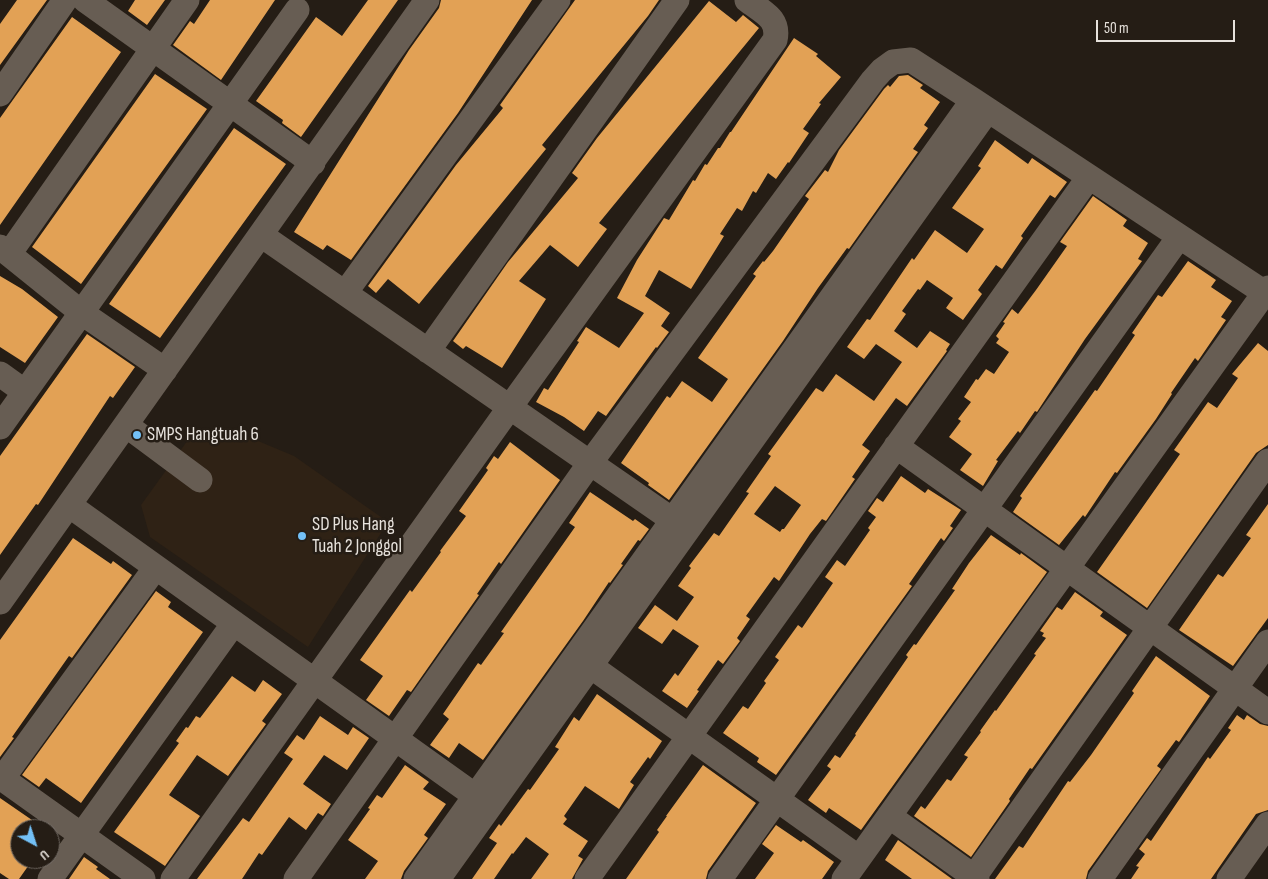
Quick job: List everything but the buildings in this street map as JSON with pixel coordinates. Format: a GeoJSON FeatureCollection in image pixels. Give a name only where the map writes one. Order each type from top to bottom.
{"type":"FeatureCollection","features":[{"type":"Feature","properties":{"kind":"street"},"geometry":{"type":"LineString","coordinates":[[0,94],[65,0]]}},
{"type":"Feature","properties":{"kind":"street"},"geometry":{"type":"LineString","coordinates":[[85,0],[313,163]]}},
{"type":"Feature","properties":{"kind":"street"},"geometry":{"type":"LineString","coordinates":[[165,370],[82,313],[4,251],[187,0]]}},
{"type":"Feature","properties":{"kind":"street"},"geometry":{"type":"LineString","coordinates":[[0,602],[8,574],[69,505],[427,0]]}},
{"type":"Feature","properties":{"kind":"street"},"geometry":{"type":"LineString","coordinates":[[345,293],[558,0]]}},
{"type":"Feature","properties":{"kind":"street"},"geometry":{"type":"LineString","coordinates":[[428,351],[677,0]]}},
{"type":"Feature","properties":{"kind":"street"},"geometry":{"type":"LineString","coordinates":[[173,879],[774,40],[777,31],[776,25],[770,18],[746,0]]}},
{"type":"Feature","properties":{"kind":"street"},"geometry":{"type":"LineString","coordinates":[[0,428],[297,10]]}},
{"type":"Feature","properties":{"kind":"street"},"geometry":{"type":"LineString","coordinates":[[296,879],[590,463],[882,70],[893,62],[911,60],[1179,237],[1267,291],[844,879]]}},
{"type":"Feature","properties":{"kind":"street"},"geometry":{"type":"LineString","coordinates":[[416,879],[483,801],[981,105]]}},
{"type":"Feature","properties":{"kind":"street"},"geometry":{"type":"LineString","coordinates":[[587,879],[1089,177]]}},
{"type":"Feature","properties":{"kind":"street"},"geometry":{"type":"LineString","coordinates":[[261,235],[680,525]]}},
{"type":"Feature","properties":{"kind":"street"},"geometry":{"type":"LineString","coordinates":[[720,879],[1179,237]]}},
{"type":"Feature","properties":{"kind":"street"},"geometry":{"type":"LineString","coordinates":[[0,374],[25,392]]}},
{"type":"Feature","properties":{"kind":"street"},"geometry":{"type":"LineString","coordinates":[[126,425],[200,480]]}},
{"type":"Feature","properties":{"kind":"street"},"geometry":{"type":"LineString","coordinates":[[896,446],[1268,712]]}},
{"type":"Feature","properties":{"kind":"street"},"geometry":{"type":"LineString","coordinates":[[889,816],[976,878],[1268,462]]}},
{"type":"Feature","properties":{"kind":"street"},"geometry":{"type":"LineString","coordinates":[[69,505],[483,801]]}},
{"type":"Feature","properties":{"kind":"street"},"geometry":{"type":"LineString","coordinates":[[143,879],[1,778],[156,567]]}},
{"type":"Feature","properties":{"kind":"street"},"geometry":{"type":"LineString","coordinates":[[50,879],[234,623]]}},
{"type":"Feature","properties":{"kind":"street"},"geometry":{"type":"LineString","coordinates":[[1100,879],[1268,642]]}},
{"type":"Feature","properties":{"kind":"street"},"geometry":{"type":"LineString","coordinates":[[583,661],[859,858]]}},
{"type":"Feature","properties":{"kind":"street"},"geometry":{"type":"LineString","coordinates":[[438,879],[483,801]]}},
{"type":"Feature","properties":{"kind":"street"},"geometry":{"type":"LineString","coordinates":[[1229,879],[1268,824]]}},
{"type":"Feature","properties":{"kind":"shaded area"},"geometry":{"type":"Polygon","coordinates":[[[193,433],[246,436],[294,456],[388,522],[308,647],[150,537],[141,505],[193,433]]]}},
{"type":"Feature","properties":{"kind":"place","name":"SMPS Hangtuah 6"},"geometry":{"type":"Point","coordinates":[137,435]}},
{"type":"Feature","properties":{"kind":"place","name":"SD Plus Hang Tuah 2 Jonggol"},"geometry":{"type":"Point","coordinates":[302,536]}}]}
